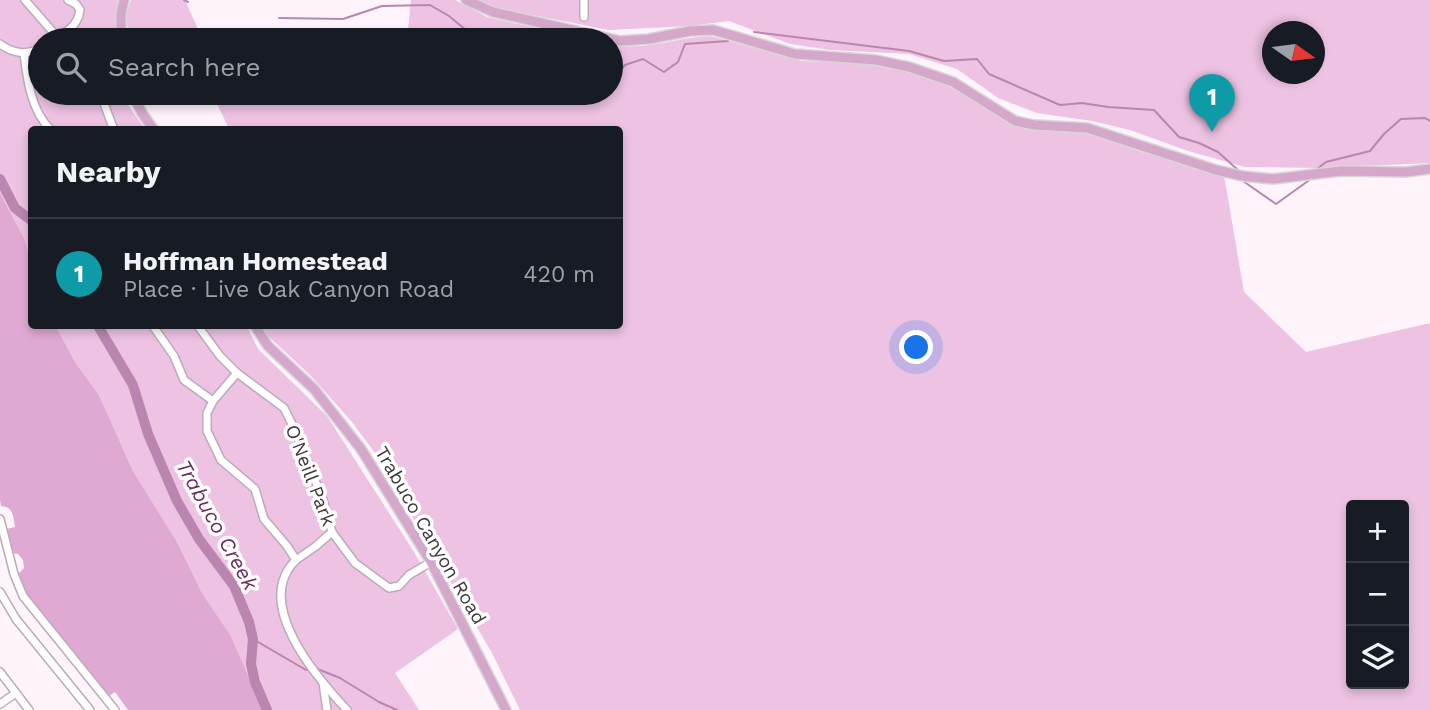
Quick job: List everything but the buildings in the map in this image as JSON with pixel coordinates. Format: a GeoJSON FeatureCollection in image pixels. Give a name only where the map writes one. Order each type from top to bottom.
{"type":"FeatureCollection","features":[{"type":"Feature","properties":{"kind":"main road"},"geometry":{"type":"LineString","coordinates":[[121,28],[124,0]]}},
{"type":"Feature","properties":{"kind":"main road"},"geometry":{"type":"LineString","coordinates":[[466,0],[493,12],[563,28]]}},
{"type":"Feature","properties":{"kind":"main road"},"geometry":{"type":"LineString","coordinates":[[623,41],[713,30],[795,54],[876,60],[909,66],[953,82],[1015,121],[1034,125],[1087,128],[1216,170],[1243,176],[1273,179],[1340,171],[1405,172],[1430,169]]}},
{"type":"Feature","properties":{"kind":"main road"},"geometry":{"type":"LineString","coordinates":[[138,105],[152,126]]}},
{"type":"Feature","properties":{"kind":"main road","name":"Trabuco Canyon Road"},"geometry":{"type":"LineString","coordinates":[[257,329],[268,346],[314,389],[353,438],[431,562],[506,710]]}},
{"type":"Feature","properties":{"kind":"street"},"geometry":{"type":"LineString","coordinates":[[25,0],[47,28]]}},
{"type":"Feature","properties":{"kind":"street"},"geometry":{"type":"LineString","coordinates":[[68,0],[80,10],[79,18],[71,28]]}},
{"type":"Feature","properties":{"kind":"street"},"geometry":{"type":"LineString","coordinates":[[584,0],[584,16]]}},
{"type":"Feature","properties":{"kind":"street"},"geometry":{"type":"LineString","coordinates":[[0,44],[9,51],[28,52]]}},
{"type":"Feature","properties":{"kind":"street"},"geometry":{"type":"LineString","coordinates":[[24,53],[28,70]]}},
{"type":"Feature","properties":{"kind":"street"},"geometry":{"type":"LineString","coordinates":[[36,105],[38,113],[48,126]]}},
{"type":"Feature","properties":{"kind":"street"},"geometry":{"type":"LineString","coordinates":[[105,105],[112,126]]}},
{"type":"Feature","properties":{"kind":"street"},"geometry":{"type":"LineString","coordinates":[[155,329],[174,356],[184,380],[213,401]]}},
{"type":"Feature","properties":{"kind":"street","name":"O'Neill Park"},"geometry":{"type":"LineString","coordinates":[[200,329],[220,356],[237,373],[284,408],[323,500],[332,532],[355,563],[389,588],[399,586],[409,575],[431,562]]}},
{"type":"Feature","properties":{"kind":"street"},"geometry":{"type":"LineString","coordinates":[[237,373],[213,401],[206,420],[207,431],[221,460],[255,489],[264,519],[296,560]]}},
{"type":"Feature","properties":{"kind":"street"},"geometry":{"type":"LineString","coordinates":[[0,519],[14,574],[23,596],[115,710]]}},
{"type":"Feature","properties":{"kind":"street"},"geometry":{"type":"LineString","coordinates":[[332,532],[296,560],[284,577],[283,612],[289,630],[314,672],[347,710]]}},
{"type":"Feature","properties":{"kind":"street"},"geometry":{"type":"LineString","coordinates":[[0,592],[16,619],[90,710]]}},
{"type":"Feature","properties":{"kind":"street"},"geometry":{"type":"LineString","coordinates":[[0,673],[29,710]]}},
{"type":"Feature","properties":{"kind":"street"},"geometry":{"type":"LineString","coordinates":[[323,682],[327,710]]}},
{"type":"Feature","properties":{"kind":"street"},"geometry":{"type":"LineString","coordinates":[[0,704],[16,693]]}},
{"type":"Feature","properties":{"kind":"shaded area"},"geometry":{"type":"Polygon","coordinates":[[[0,0],[118,0],[116,28],[28,28],[28,105],[128,105],[143,126],[28,126],[28,251],[0,193],[0,0]]]}},
{"type":"Feature","properties":{"kind":"shaded area"},"geometry":{"type":"Polygon","coordinates":[[[131,0],[185,0],[198,28],[128,28],[126,15],[131,0]]]}},
{"type":"Feature","properties":{"kind":"shaded area"},"geometry":{"type":"Polygon","coordinates":[[[411,0],[455,0],[487,17],[537,28],[408,28],[411,0]]]}},
{"type":"Feature","properties":{"kind":"shaded area"},"geometry":{"type":"Polygon","coordinates":[[[477,0],[1430,0],[1430,163],[1321,168],[1245,167],[1188,151],[1130,130],[1037,113],[998,98],[957,69],[909,54],[830,50],[790,44],[729,21],[689,26],[599,28],[492,7],[477,0]]]}},
{"type":"Feature","properties":{"kind":"shaded area"},"geometry":{"type":"Polygon","coordinates":[[[710,36],[801,61],[861,63],[930,77],[946,83],[1014,123],[1093,135],[1141,152],[1224,175],[1244,292],[1306,352],[1430,323],[1430,710],[520,710],[492,653],[375,453],[352,422],[311,376],[267,335],[264,329],[623,329],[623,126],[228,126],[218,105],[623,105],[623,46],[710,36]]]}},
{"type":"Feature","properties":{"kind":"shaded area"},"geometry":{"type":"Polygon","coordinates":[[[0,193],[28,251],[28,329],[58,329],[75,362],[99,395],[133,471],[177,542],[202,593],[231,636],[263,710],[128,710],[115,692],[109,696],[25,594],[17,575],[24,568],[23,560],[18,554],[11,553],[6,529],[15,527],[13,516],[11,510],[1,506],[0,193]]]}},
{"type":"Feature","properties":{"kind":"shaded area"},"geometry":{"type":"Polygon","coordinates":[[[58,329],[248,329],[258,349],[327,416],[414,552],[458,629],[395,673],[419,710],[263,710],[231,636],[202,593],[177,542],[133,471],[99,395],[75,362],[58,329]]]}},
{"type":"Feature","properties":{"kind":"waterway"},"geometry":{"type":"LineString","coordinates":[[184,0],[188,2]]}},
{"type":"Feature","properties":{"kind":"waterway"},"geometry":{"type":"LineString","coordinates":[[279,18],[343,19],[382,6],[430,5],[464,28]]}},
{"type":"Feature","properties":{"kind":"waterway"},"geometry":{"type":"LineString","coordinates":[[754,32],[909,51],[944,61],[977,59],[989,74],[1060,105],[1082,103],[1154,110],[1179,137],[1218,152],[1238,170]]}},
{"type":"Feature","properties":{"kind":"waterway"},"geometry":{"type":"LineString","coordinates":[[623,67],[643,59],[664,72],[678,62],[685,44],[728,41]]}},
{"type":"Feature","properties":{"kind":"waterway"},"geometry":{"type":"LineString","coordinates":[[1317,169],[1326,162],[1370,151],[1401,119],[1425,118],[1430,121]]}},
{"type":"Feature","properties":{"kind":"waterway","name":"Trabuco Creek"},"geometry":{"type":"LineString","coordinates":[[0,179],[15,208],[28,218]]}},
{"type":"Feature","properties":{"kind":"waterway"},"geometry":{"type":"LineString","coordinates":[[1243,181],[1276,204],[1308,181]]}},
{"type":"Feature","properties":{"kind":"waterway","name":"Trabuco Creek"},"geometry":{"type":"LineString","coordinates":[[100,329],[133,385],[148,434],[177,501],[199,539],[234,586],[249,622],[253,639],[251,664],[255,682],[267,710]]}},
{"type":"Feature","properties":{"kind":"waterway"},"geometry":{"type":"LineString","coordinates":[[253,639],[306,670],[309,669]]}},
{"type":"Feature","properties":{"kind":"waterway"},"geometry":{"type":"LineString","coordinates":[[315,668],[340,678],[397,710]]}},
{"type":"Feature","properties":{"kind":"place","name":"Hoffman Homestead"},"geometry":{"type":"Point","coordinates":[1212,132]}}]}
